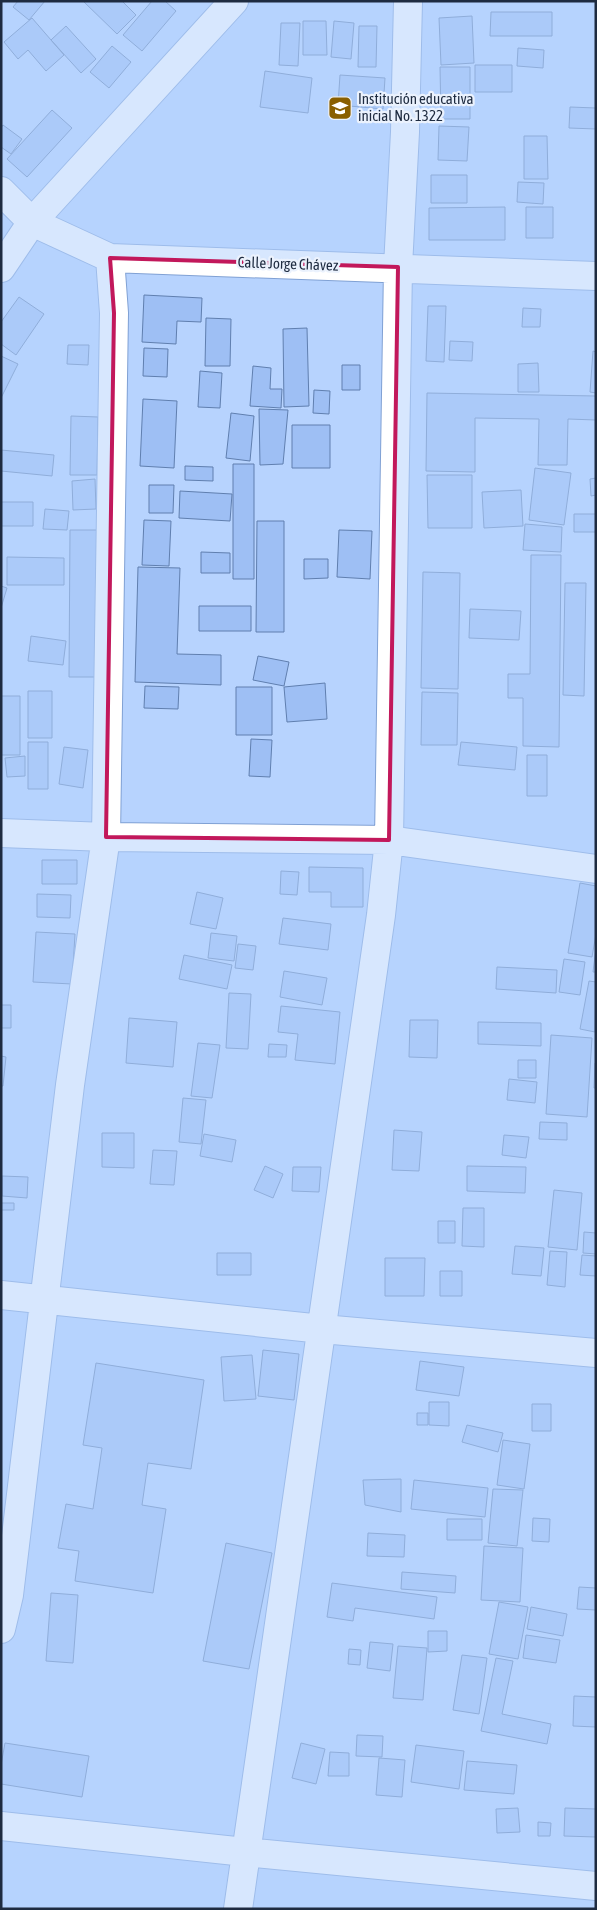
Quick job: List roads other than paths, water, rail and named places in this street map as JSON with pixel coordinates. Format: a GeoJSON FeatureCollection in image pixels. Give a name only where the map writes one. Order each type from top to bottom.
{"type":"FeatureCollection","features":[{"type":"Feature","properties":{"kind":"street"},"geometry":{"type":"LineString","coordinates":[[1,268],[32,222],[234,1]]}},
{"type":"Feature","properties":{"kind":"street"},"geometry":{"type":"LineString","coordinates":[[238,1909],[381,915],[389,840],[398,267],[405,132],[408,1]]}},
{"type":"Feature","properties":{"kind":"street","name":"Calle Jorge Chávez"},"geometry":{"type":"LineString","coordinates":[[1,192],[32,222],[110,258],[398,267],[596,276]]}},
{"type":"Feature","properties":{"kind":"street"},"geometry":{"type":"LineString","coordinates":[[1,1629],[9,1594],[70,1085],[106,837],[114,313],[110,258]]}},
{"type":"Feature","properties":{"kind":"street"},"geometry":{"type":"LineString","coordinates":[[1,833],[106,837],[389,840],[596,869]]}},
{"type":"Feature","properties":{"kind":"street"},"geometry":{"type":"LineString","coordinates":[[1,1295],[322,1329],[596,1353]]}},
{"type":"Feature","properties":{"kind":"street"},"geometry":{"type":"LineString","coordinates":[[1,1826],[596,1886]]}},
{"type":"Feature","properties":{"kind":"place","name":"Institución educativa inicial No. 1322"},"geometry":{"type":"Point","coordinates":[340,108]}}]}
